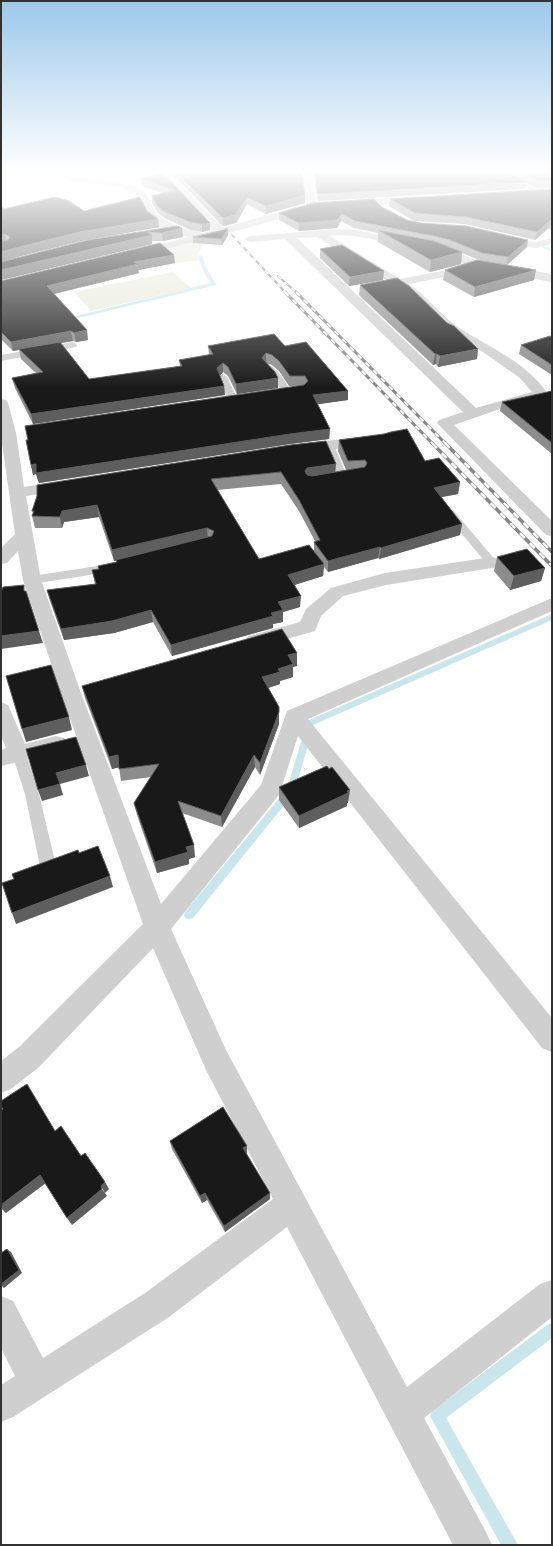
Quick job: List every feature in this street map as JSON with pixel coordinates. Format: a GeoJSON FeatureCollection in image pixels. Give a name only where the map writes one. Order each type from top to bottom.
{"type":"FeatureCollection","features":[{"type":"Feature","properties":{"kind":"street"},"geometry":{"type":"LineString","coordinates":[[120,257],[173,244]]}},
{"type":"Feature","properties":{"kind":"street"},"geometry":{"type":"LineString","coordinates":[[298,244],[473,413]]}},
{"type":"Feature","properties":{"kind":"street"},"geometry":{"type":"LineString","coordinates":[[336,244],[414,292],[452,329],[488,349],[524,375],[547,395]]}},
{"type":"Feature","properties":{"kind":"street"},"geometry":{"type":"LineString","coordinates":[[413,244],[445,251],[475,264],[512,272],[552,278]]}},
{"type":"Feature","properties":{"kind":"street"},"geometry":{"type":"LineString","coordinates":[[509,244],[524,251],[547,246]]}},
{"type":"Feature","properties":{"kind":"street"},"geometry":{"type":"LineString","coordinates":[[512,272],[519,266],[524,251]]}},
{"type":"Feature","properties":{"kind":"street"},"geometry":{"type":"LineString","coordinates":[[384,286],[450,273],[475,264]]}},
{"type":"Feature","properties":{"kind":"street"},"geometry":{"type":"LineString","coordinates":[[346,292],[361,289]]}},
{"type":"Feature","properties":{"kind":"street"},"geometry":{"type":"LineString","coordinates":[[547,395],[473,413],[444,423],[552,531]]}},
{"type":"Feature","properties":{"kind":"street"},"geometry":{"type":"LineString","coordinates":[[217,402],[240,399]]}},
{"type":"Feature","properties":{"kind":"street"},"geometry":{"type":"LineString","coordinates":[[1,404],[16,432],[17,492],[32,580],[79,691],[87,736],[157,927],[216,1060],[473,1545]]}},
{"type":"Feature","properties":{"kind":"street"},"geometry":{"type":"LineString","coordinates":[[282,451],[383,439]]}},
{"type":"Feature","properties":{"kind":"street"},"geometry":{"type":"LineString","coordinates":[[17,492],[79,483]]}},
{"type":"Feature","properties":{"kind":"street"},"geometry":{"type":"LineString","coordinates":[[1,559],[18,540],[24,536]]}},
{"type":"Feature","properties":{"kind":"street"},"geometry":{"type":"LineString","coordinates":[[239,646],[308,626],[313,613],[337,592],[385,579],[492,563]]}},
{"type":"Feature","properties":{"kind":"street"},"geometry":{"type":"LineString","coordinates":[[1,1079],[29,1057],[157,927],[271,789],[294,716],[552,604]]}},
{"type":"Feature","properties":{"kind":"street"},"geometry":{"type":"LineString","coordinates":[[1,710],[10,756],[87,736]]}},
{"type":"Feature","properties":{"kind":"street"},"geometry":{"type":"LineString","coordinates":[[294,716],[552,1039]]}},
{"type":"Feature","properties":{"kind":"street"},"geometry":{"type":"LineString","coordinates":[[1,1405],[157,1305],[292,1204]]}},
{"type":"Feature","properties":{"kind":"street"},"geometry":{"type":"LineString","coordinates":[[402,1413],[552,1296]]}},
{"type":"Feature","properties":{"kind":"street"},"geometry":{"type":"LineString","coordinates":[[1,1313],[37,1382]]}},
{"type":"Feature","properties":{"kind":"lane"},"geometry":{"type":"LineString","coordinates":[[1,358],[73,345]]}},
{"type":"Feature","properties":{"kind":"lane"},"geometry":{"type":"LineString","coordinates":[[267,367],[280,380],[286,392]]}},
{"type":"Feature","properties":{"kind":"lane"},"geometry":{"type":"LineString","coordinates":[[223,377],[240,399]]}},
{"type":"Feature","properties":{"kind":"lane"},"geometry":{"type":"LineString","coordinates":[[329,445],[339,478],[354,476]]}},
{"type":"Feature","properties":{"kind":"lane"},"geometry":{"type":"LineString","coordinates":[[440,501],[492,563]]}},
{"type":"Feature","properties":{"kind":"lane"},"geometry":{"type":"LineString","coordinates":[[32,580],[96,571],[118,566]]}},
{"type":"Feature","properties":{"kind":"lane"},"geometry":{"type":"LineString","coordinates":[[10,756],[32,794],[48,866]]}},
{"type":"Feature","properties":{"kind":"shaded area"},"geometry":{"type":"Polygon","coordinates":[[[180,244],[203,244],[197,255],[199,260],[176,263],[162,249],[180,244]]]}},
{"type":"Feature","properties":{"kind":"shaded area"},"geometry":{"type":"Polygon","coordinates":[[[173,272],[191,288],[91,311],[74,292],[173,272]]]}},
{"type":"Feature","properties":{"kind":"building"},"geometry":{"type":"Polygon","coordinates":[[[1,244],[31,244],[19,247],[1,252],[1,244]]]}},
{"type":"Feature","properties":{"kind":"building"},"geometry":{"type":"Polygon","coordinates":[[[72,244],[113,244],[1,270],[1,262],[72,244]]]}},
{"type":"Feature","properties":{"kind":"building"},"geometry":{"type":"Polygon","coordinates":[[[155,244],[161,244],[174,255],[134,262],[138,264],[47,286],[87,330],[74,333],[71,331],[11,342],[1,332],[1,281],[155,244]]]}},
{"type":"Feature","properties":{"kind":"building"},"geometry":{"type":"Polygon","coordinates":[[[403,244],[442,244],[462,252],[431,260],[403,244]]]}},
{"type":"Feature","properties":{"kind":"building"},"geometry":{"type":"Polygon","coordinates":[[[460,244],[523,244],[508,257],[482,253],[460,244]]]}},
{"type":"Feature","properties":{"kind":"building"},"geometry":{"type":"Polygon","coordinates":[[[342,245],[384,271],[350,277],[320,249],[342,245]]]}},
{"type":"Feature","properties":{"kind":"building"},"geometry":{"type":"Polygon","coordinates":[[[477,260],[536,270],[475,287],[445,270],[477,260]]]}},
{"type":"Feature","properties":{"kind":"building"},"geometry":{"type":"Polygon","coordinates":[[[397,278],[409,286],[447,323],[454,326],[478,349],[440,356],[435,354],[360,285],[397,278]]]}},
{"type":"Feature","properties":{"kind":"building"},"geometry":{"type":"Polygon","coordinates":[[[274,334],[285,346],[306,342],[348,391],[313,395],[330,429],[36,473],[36,464],[31,465],[25,426],[304,385],[308,381],[305,376],[290,376],[279,361],[272,355],[266,353],[262,358],[275,372],[278,378],[236,384],[228,367],[223,363],[217,368],[224,386],[31,414],[12,378],[43,372],[19,349],[60,342],[89,379],[182,366],[179,360],[213,354],[208,346],[274,334]]]}},
{"type":"Feature","properties":{"kind":"building"},"geometry":{"type":"Polygon","coordinates":[[[550,336],[552,337],[552,365],[521,345],[550,336]]]}},
{"type":"Feature","properties":{"kind":"building"},"geometry":{"type":"Polygon","coordinates":[[[552,391],[552,443],[502,402],[552,391]]]}},
{"type":"Feature","properties":{"kind":"building"},"geometry":{"type":"Polygon","coordinates":[[[407,429],[425,461],[439,458],[460,482],[434,488],[462,524],[381,548],[380,547],[328,561],[314,542],[320,540],[299,500],[281,472],[211,479],[259,559],[309,545],[324,564],[288,575],[301,596],[278,602],[283,610],[271,613],[273,616],[171,645],[151,610],[112,621],[61,629],[47,590],[96,584],[92,570],[99,569],[98,566],[117,562],[116,560],[212,536],[214,531],[207,528],[112,550],[97,505],[62,511],[60,517],[32,516],[34,511],[32,511],[37,496],[37,485],[290,445],[326,441],[336,464],[307,468],[305,471],[307,475],[312,476],[365,467],[367,463],[365,460],[348,461],[339,440],[384,434],[407,429]]]}},
{"type":"Feature","properties":{"kind":"building"},"geometry":{"type":"Polygon","coordinates":[[[527,549],[545,568],[514,576],[497,557],[527,549]]]}},
{"type":"Feature","properties":{"kind":"building"},"geometry":{"type":"Polygon","coordinates":[[[24,585],[24,591],[26,591],[39,631],[1,636],[1,592],[3,587],[24,585]]]}},
{"type":"Feature","properties":{"kind":"building"},"geometry":{"type":"Polygon","coordinates":[[[282,629],[297,653],[288,655],[293,664],[278,669],[280,672],[262,677],[279,707],[279,712],[260,763],[254,755],[221,816],[178,801],[194,845],[186,847],[188,852],[155,862],[134,803],[159,764],[119,769],[118,755],[109,757],[82,686],[282,629]]]}},
{"type":"Feature","properties":{"kind":"building"},"geometry":{"type":"Polygon","coordinates":[[[51,665],[69,717],[22,729],[6,676],[51,665]]]}},
{"type":"Feature","properties":{"kind":"building"},"geometry":{"type":"Polygon","coordinates":[[[76,737],[86,765],[56,773],[60,784],[38,790],[26,749],[76,737]]]}},
{"type":"Feature","properties":{"kind":"building"},"geometry":{"type":"Polygon","coordinates":[[[327,766],[329,769],[332,767],[350,790],[347,791],[348,793],[299,816],[279,787],[327,766]]]}},
{"type":"Feature","properties":{"kind":"building"},"geometry":{"type":"Polygon","coordinates":[[[98,846],[110,876],[12,913],[2,883],[14,879],[12,874],[78,850],[79,853],[98,846]]]}},
{"type":"Feature","properties":{"kind":"building"},"geometry":{"type":"Polygon","coordinates":[[[27,1084],[55,1131],[61,1126],[81,1156],[85,1153],[105,1182],[101,1186],[102,1189],[67,1218],[40,1175],[1,1205],[1,1110],[3,1109],[1,1106],[1,1101],[27,1084]]]}},
{"type":"Feature","properties":{"kind":"building"},"geometry":{"type":"Polygon","coordinates":[[[223,1107],[247,1146],[243,1148],[270,1193],[224,1226],[205,1193],[200,1196],[170,1141],[223,1107]]]}},
{"type":"Feature","properties":{"kind":"building"},"geometry":{"type":"Polygon","coordinates":[[[7,1249],[19,1270],[1,1284],[1,1253],[7,1249]]]}},
{"type":"Feature","properties":{"kind":"waterway"},"geometry":{"type":"LineString","coordinates":[[545,247],[552,251]]}},
{"type":"Feature","properties":{"kind":"waterway"},"geometry":{"type":"LineString","coordinates":[[62,320],[214,284],[205,271],[200,256]]}},
{"type":"Feature","properties":{"kind":"waterway"},"geometry":{"type":"LineString","coordinates":[[310,723],[552,617]]}},
{"type":"Feature","properties":{"kind":"waterway"},"geometry":{"type":"LineString","coordinates":[[189,915],[291,790],[305,742]]}},
{"type":"Feature","properties":{"kind":"waterway"},"geometry":{"type":"LineString","coordinates":[[510,1545],[437,1416],[552,1330]]}},
{"type":"Feature","properties":{"kind":"railway"},"geometry":{"type":"LineString","coordinates":[[240,244],[286,293]]}},
{"type":"Feature","properties":{"kind":"railway"},"geometry":{"type":"LineString","coordinates":[[278,276],[297,293]]}},
{"type":"Feature","properties":{"kind":"railway"},"geometry":{"type":"LineString","coordinates":[[285,292],[433,444]]}},
{"type":"Feature","properties":{"kind":"railway"},"geometry":{"type":"LineString","coordinates":[[297,293],[446,444]]}},
{"type":"Feature","properties":{"kind":"railway"},"geometry":{"type":"LineString","coordinates":[[432,443],[552,566]]}},
{"type":"Feature","properties":{"kind":"railway"},"geometry":{"type":"LineString","coordinates":[[445,443],[552,552]]}}]}
